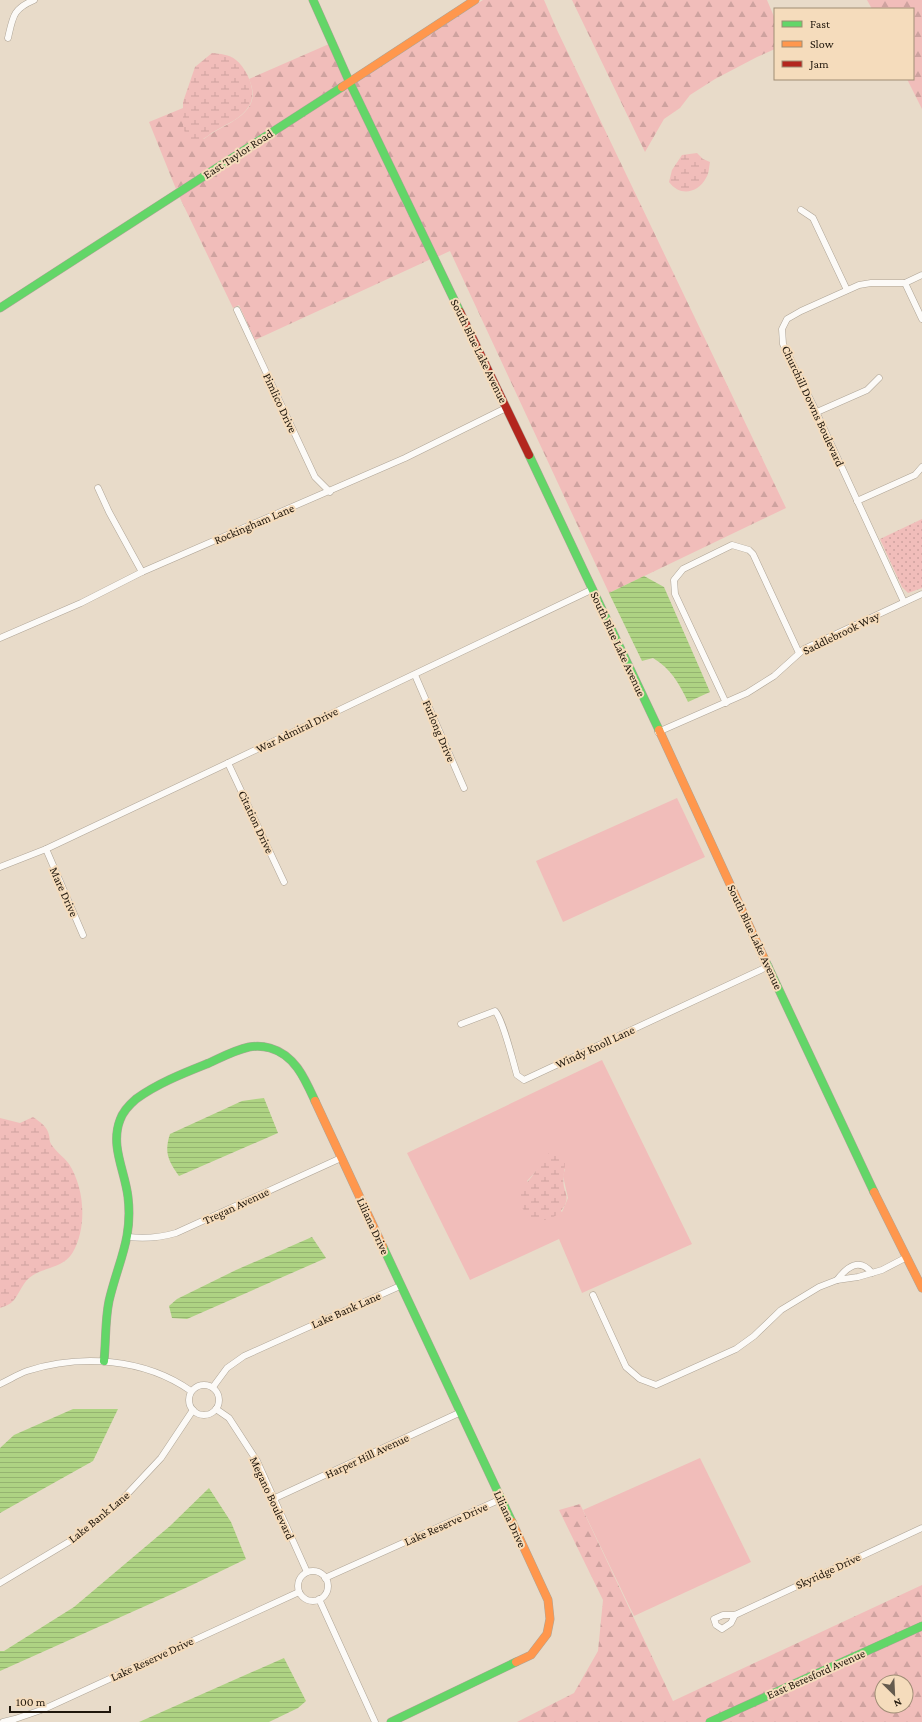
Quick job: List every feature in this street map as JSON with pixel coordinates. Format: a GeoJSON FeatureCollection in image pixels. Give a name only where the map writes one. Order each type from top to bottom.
{"type":"FeatureCollection","features":[{"type":"Feature","properties":{"kind":"main road","name":"South Blue Lake Avenue"},"geometry":{"type":"LineString","coordinates":[[312,0],[349,81],[593,589],[658,732],[769,966],[864,1173],[922,1288]]}},
{"type":"Feature","properties":{"kind":"main road","name":"East Taylor Road"},"geometry":{"type":"LineString","coordinates":[[0,308],[475,0]]}},
{"type":"Feature","properties":{"kind":"main road","name":"Liliana Drive"},"geometry":{"type":"LineString","coordinates":[[104,1361],[107,1314],[110,1295],[128,1236],[130,1216],[128,1193],[116,1142],[118,1122],[126,1108],[146,1091],[237,1050],[255,1046],[272,1048],[281,1052],[294,1062],[302,1074],[548,1600],[550,1619],[547,1634],[531,1655],[391,1722]]}},
{"type":"Feature","properties":{"kind":"main road","name":"East Beresford Avenue"},"geometry":{"type":"LineString","coordinates":[[710,1722],[922,1626]]}},
{"type":"Feature","properties":{"kind":"street"},"geometry":{"type":"LineString","coordinates":[[8,38],[13,16],[24,5],[34,0]]}},
{"type":"Feature","properties":{"kind":"street"},"geometry":{"type":"LineString","coordinates":[[801,210],[813,218],[847,290]]}},
{"type":"Feature","properties":{"kind":"street","name":"Churchill Downs Boulevard"},"geometry":{"type":"LineString","coordinates":[[904,602],[817,412],[783,344],[782,329],[788,319],[801,311],[859,285],[871,283],[905,283],[922,275]]}},
{"type":"Feature","properties":{"kind":"street"},"geometry":{"type":"LineString","coordinates":[[905,283],[922,319]]}},
{"type":"Feature","properties":{"kind":"street","name":"Pimlico Drive"},"geometry":{"type":"LineString","coordinates":[[237,310],[315,477],[321,485],[330,492]]}},
{"type":"Feature","properties":{"kind":"street"},"geometry":{"type":"LineString","coordinates":[[817,412],[867,390],[880,378]]}},
{"type":"Feature","properties":{"kind":"street","name":"Rockingham Lane"},"geometry":{"type":"LineString","coordinates":[[0,638],[81,603],[142,572],[422,451],[506,408]]}},
{"type":"Feature","properties":{"kind":"street"},"geometry":{"type":"LineString","coordinates":[[857,501],[915,475],[922,467]]}},
{"type":"Feature","properties":{"kind":"street"},"geometry":{"type":"LineString","coordinates":[[98,488],[109,512],[142,572]]}},
{"type":"Feature","properties":{"kind":"street"},"geometry":{"type":"LineString","coordinates":[[726,703],[675,594],[674,580],[683,569],[732,545],[749,550],[753,554],[799,653]]}},
{"type":"Feature","properties":{"kind":"street","name":"War Admiral Drive"},"geometry":{"type":"LineString","coordinates":[[0,867],[46,849],[593,589]]}},
{"type":"Feature","properties":{"kind":"street","name":"Saddlebrook Way"},"geometry":{"type":"LineString","coordinates":[[658,732],[747,693],[774,676],[804,649],[922,594]]}},
{"type":"Feature","properties":{"kind":"street","name":"Furlong Drive"},"geometry":{"type":"LineString","coordinates":[[415,674],[464,788]]}},
{"type":"Feature","properties":{"kind":"street","name":"Citation Drive"},"geometry":{"type":"LineString","coordinates":[[228,763],[284,882]]}},
{"type":"Feature","properties":{"kind":"street","name":"Mare Drive"},"geometry":{"type":"LineString","coordinates":[[46,849],[83,935]]}},
{"type":"Feature","properties":{"kind":"street","name":"Windy Knoll Lane"},"geometry":{"type":"LineString","coordinates":[[461,1024],[495,1011],[500,1015],[517,1075],[524,1080],[769,966]]}},
{"type":"Feature","properties":{"kind":"street","name":"Tregan Avenue"},"geometry":{"type":"LineString","coordinates":[[128,1236],[144,1239],[156,1239],[176,1233],[341,1158]]}},
{"type":"Feature","properties":{"kind":"street"},"geometry":{"type":"LineString","coordinates":[[593,1295],[626,1367],[640,1379],[656,1385],[736,1349],[754,1336],[781,1310],[819,1287],[837,1280],[858,1277],[882,1270],[907,1258]]}},
{"type":"Feature","properties":{"kind":"street"},"geometry":{"type":"LineString","coordinates":[[837,1280],[845,1271],[857,1264],[865,1266],[872,1273]]}},
{"type":"Feature","properties":{"kind":"street","name":"Lake Bank Lane"},"geometry":{"type":"LineString","coordinates":[[213,1387],[227,1368],[244,1356],[400,1286]]}},
{"type":"Feature","properties":{"kind":"street"},"geometry":{"type":"LineString","coordinates":[[0,1384],[26,1371],[53,1364],[81,1361],[104,1361],[127,1364],[157,1373],[182,1384],[191,1391]]}},
{"type":"Feature","properties":{"kind":"street"},"geometry":{"type":"LineString","coordinates":[[199,1385],[208,1385],[213,1387],[219,1400],[216,1409],[207,1415],[197,1413],[193,1410],[188,1401],[191,1391],[199,1385]]}},
{"type":"Feature","properties":{"kind":"street","name":"Megano Boulevard"},"geometry":{"type":"LineString","coordinates":[[216,1409],[228,1418],[257,1461],[307,1572]]}},
{"type":"Feature","properties":{"kind":"street","name":"Lake Bank Lane"},"geometry":{"type":"LineString","coordinates":[[0,1583],[77,1537],[117,1505],[161,1458],[193,1410]]}},
{"type":"Feature","properties":{"kind":"street","name":"Harper Hill Avenue"},"geometry":{"type":"LineString","coordinates":[[273,1499],[461,1412]]}},
{"type":"Feature","properties":{"kind":"street","name":"Lake Reserve Drive"},"geometry":{"type":"LineString","coordinates":[[325,1578],[501,1499]]}},
{"type":"Feature","properties":{"kind":"street","name":"Skyridge Drive"},"geometry":{"type":"LineString","coordinates":[[735,1615],[922,1528]]}},
{"type":"Feature","properties":{"kind":"street"},"geometry":{"type":"LineString","coordinates":[[307,1572],[317,1572],[325,1578],[328,1587],[327,1592],[319,1599],[312,1601],[307,1600],[299,1592],[298,1584],[300,1579],[307,1572]]}},
{"type":"Feature","properties":{"kind":"street","name":"Lake Reserve Drive"},"geometry":{"type":"LineString","coordinates":[[3,1722],[44,1709],[299,1592]]}},
{"type":"Feature","properties":{"kind":"street"},"geometry":{"type":"LineString","coordinates":[[319,1599],[375,1722]]}},
{"type":"Feature","properties":{"kind":"green space"},"geometry":{"type":"Polygon","coordinates":[[[483,0],[544,0],[786,508],[609,593],[450,251],[437,257],[354,83],[483,0]]]}},
{"type":"Feature","properties":{"kind":"green space"},"geometry":{"type":"Polygon","coordinates":[[[572,0],[767,0],[774,17],[774,49],[715,79],[690,95],[680,108],[664,119],[645,152],[572,0]]]}},
{"type":"Feature","properties":{"kind":"green space"},"geometry":{"type":"Polygon","coordinates":[[[867,0],[922,0],[922,109],[908,80],[914,80],[914,8],[871,8],[867,0]]]}},
{"type":"Feature","properties":{"kind":"green space"},"geometry":{"type":"Polygon","coordinates":[[[329,44],[345,80],[176,189],[149,122],[183,108],[183,125],[204,139],[232,122],[247,109],[252,101],[253,91],[249,79],[329,44]]]}},
{"type":"Feature","properties":{"kind":"green space"},"geometry":{"type":"Polygon","coordinates":[[[212,53],[230,57],[240,64],[250,81],[252,88],[251,100],[246,110],[234,120],[204,138],[187,142],[183,125],[183,102],[195,67],[212,53]]]}},
{"type":"Feature","properties":{"kind":"green space"},"geometry":{"type":"Polygon","coordinates":[[[348,87],[431,259],[255,340],[239,305],[233,308],[179,196],[348,87]]]}},
{"type":"Feature","properties":{"kind":"green space"},"geometry":{"type":"Polygon","coordinates":[[[697,153],[703,159],[710,162],[707,176],[703,183],[694,190],[689,191],[678,190],[673,187],[669,182],[672,170],[682,155],[697,153]]]}},
{"type":"Feature","properties":{"kind":"green space"},"geometry":{"type":"Polygon","coordinates":[[[922,519],[922,588],[908,593],[902,587],[880,539],[922,519]]]}},
{"type":"Feature","properties":{"kind":"green space"},"geometry":{"type":"Polygon","coordinates":[[[677,798],[705,857],[563,922],[536,861],[677,798]]]}},
{"type":"Feature","properties":{"kind":"green space"},"geometry":{"type":"Polygon","coordinates":[[[602,1060],[692,1244],[582,1293],[559,1239],[470,1280],[407,1153],[602,1060]],[[539,1168],[527,1181],[562,1212],[568,1198],[563,1176],[565,1169],[539,1168]]]}},
{"type":"Feature","properties":{"kind":"green space"},"geometry":{"type":"Polygon","coordinates":[[[33,1117],[45,1127],[51,1144],[69,1164],[74,1174],[81,1196],[81,1231],[78,1242],[69,1258],[58,1265],[34,1274],[24,1284],[10,1304],[0,1308],[0,1118],[20,1123],[33,1117]]]}},
{"type":"Feature","properties":{"kind":"green space"},"geometry":{"type":"Polygon","coordinates":[[[551,1152],[557,1153],[565,1162],[563,1180],[567,1200],[563,1208],[553,1217],[546,1220],[534,1219],[523,1209],[519,1194],[543,1159],[551,1152]]]}},
{"type":"Feature","properties":{"kind":"green space"},"geometry":{"type":"Polygon","coordinates":[[[700,1458],[751,1562],[634,1616],[583,1510],[700,1458]]]}},
{"type":"Feature","properties":{"kind":"green space"},"geometry":{"type":"Polygon","coordinates":[[[580,1504],[673,1701],[922,1585],[922,1722],[517,1722],[574,1693],[598,1651],[603,1600],[559,1510],[580,1504]]]}},
{"type":"Feature","properties":{"kind":"shaded area"},"geometry":{"type":"Polygon","coordinates":[[[644,576],[664,587],[710,692],[688,702],[678,683],[665,667],[653,658],[642,661],[609,593],[644,576]]]}},
{"type":"Feature","properties":{"kind":"shaded area"},"geometry":{"type":"Polygon","coordinates":[[[264,1098],[278,1133],[179,1176],[172,1166],[168,1156],[167,1146],[170,1134],[242,1101],[264,1098]]]}},
{"type":"Feature","properties":{"kind":"shaded area"},"geometry":{"type":"Polygon","coordinates":[[[312,1237],[326,1258],[187,1319],[172,1318],[169,1306],[177,1299],[236,1270],[312,1237]]]}},
{"type":"Feature","properties":{"kind":"shaded area"},"geometry":{"type":"Polygon","coordinates":[[[73,1409],[118,1409],[93,1461],[0,1513],[0,1448],[14,1435],[73,1409]]]}},
{"type":"Feature","properties":{"kind":"shaded area"},"geometry":{"type":"Polygon","coordinates":[[[209,1488],[231,1522],[246,1559],[190,1586],[0,1671],[0,1651],[4,1651],[74,1607],[170,1526],[209,1488]]]}},
{"type":"Feature","properties":{"kind":"shaded area"},"geometry":{"type":"Polygon","coordinates":[[[284,1658],[306,1701],[298,1708],[269,1722],[139,1722],[284,1658]]]}},
{"type":"Feature","properties":{"kind":"traffic: fast"},"geometry":{"type":"LineString","coordinates":[[313,0],[349,81],[460,312]]}},
{"type":"Feature","properties":{"kind":"traffic: fast"},"geometry":{"type":"LineString","coordinates":[[0,308],[342,87]]}},
{"type":"Feature","properties":{"kind":"traffic: fast"},"geometry":{"type":"LineString","coordinates":[[529,455],[659,730]]}},
{"type":"Feature","properties":{"kind":"traffic: fast"},"geometry":{"type":"LineString","coordinates":[[764,958],[874,1192]]}},
{"type":"Feature","properties":{"kind":"traffic: fast"},"geometry":{"type":"LineString","coordinates":[[104,1361],[109,1301],[127,1238],[129,1212],[128,1197],[117,1149],[117,1130],[126,1108],[144,1093],[171,1079],[244,1048],[256,1046],[267,1047],[279,1051],[293,1062],[303,1076],[315,1101]]}},
{"type":"Feature","properties":{"kind":"traffic: fast"},"geometry":{"type":"LineString","coordinates":[[383,1247],[512,1522]]}},
{"type":"Feature","properties":{"kind":"traffic: fast"},"geometry":{"type":"LineString","coordinates":[[710,1722],[922,1626]]}},
{"type":"Feature","properties":{"kind":"traffic: fast"},"geometry":{"type":"LineString","coordinates":[[391,1722],[516,1662]]}},
{"type":"Feature","properties":{"kind":"traffic: slow"},"geometry":{"type":"LineString","coordinates":[[342,87],[475,0]]}},
{"type":"Feature","properties":{"kind":"traffic: slow"},"geometry":{"type":"LineString","coordinates":[[659,730],[764,958]]}},
{"type":"Feature","properties":{"kind":"traffic: slow"},"geometry":{"type":"LineString","coordinates":[[315,1101],[383,1247]]}},
{"type":"Feature","properties":{"kind":"traffic: slow"},"geometry":{"type":"LineString","coordinates":[[874,1192],[922,1288]]}},
{"type":"Feature","properties":{"kind":"traffic: slow"},"geometry":{"type":"LineString","coordinates":[[512,1522],[548,1600],[550,1619],[547,1634],[531,1655],[516,1662]]}},
{"type":"Feature","properties":{"kind":"traffic: jam"},"geometry":{"type":"LineString","coordinates":[[460,312],[529,455]]}}]}
